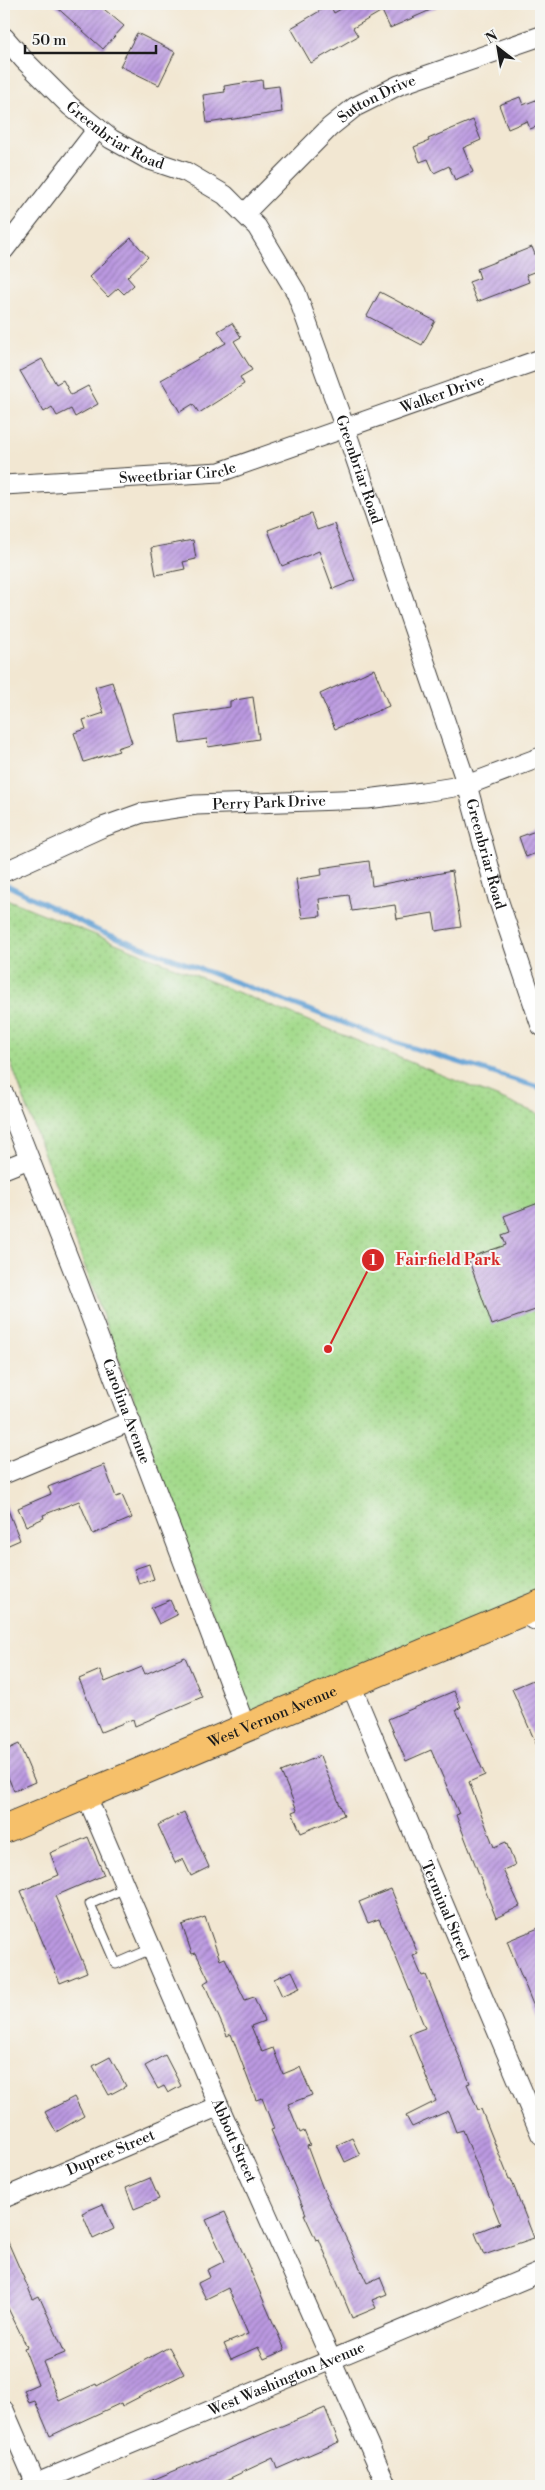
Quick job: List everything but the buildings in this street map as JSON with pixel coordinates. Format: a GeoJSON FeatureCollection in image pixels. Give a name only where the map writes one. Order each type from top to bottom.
{"type":"FeatureCollection","features":[{"type":"Feature","properties":{"kind":"main road","name":"West Vernon Avenue"},"geometry":{"type":"LineString","coordinates":[[4,1829],[541,1604]]}},
{"type":"Feature","properties":{"kind":"street","name":"Sutton Drive"},"geometry":{"type":"LineString","coordinates":[[245,213],[330,127],[355,107],[399,85],[541,36]]}},
{"type":"Feature","properties":{"kind":"street","name":"Greenbriar Road"},"geometry":{"type":"LineString","coordinates":[[4,37],[70,106],[98,128],[147,159],[186,172],[206,182],[225,195],[245,213],[269,246],[296,292],[345,428],[467,785],[498,899],[541,1026]]}},
{"type":"Feature","properties":{"kind":"street"},"geometry":{"type":"LineString","coordinates":[[4,250],[98,128]]}},
{"type":"Feature","properties":{"kind":"street","name":"Walker Drive"},"geometry":{"type":"LineString","coordinates":[[345,428],[541,359]]}},
{"type":"Feature","properties":{"kind":"street","name":"Sweetbriar Circle"},"geometry":{"type":"LineString","coordinates":[[4,485],[220,472],[345,428]]}},
{"type":"Feature","properties":{"kind":"street","name":"Perry Park Drive"},"geometry":{"type":"LineString","coordinates":[[4,872],[103,827],[142,812],[196,805],[367,799],[467,785],[541,757]]}},
{"type":"Feature","properties":{"kind":"street","name":"Carolina Avenue"},"geometry":{"type":"LineString","coordinates":[[4,1094],[131,1421],[246,1728]]}},
{"type":"Feature","properties":{"kind":"street"},"geometry":{"type":"LineString","coordinates":[[4,1169],[29,1159]]}},
{"type":"Feature","properties":{"kind":"street"},"geometry":{"type":"LineString","coordinates":[[4,1474],[131,1421]]}},
{"type":"Feature","properties":{"kind":"street","name":"Terminal Street"},"geometry":{"type":"LineString","coordinates":[[351,1685],[541,2136]]}},
{"type":"Feature","properties":{"kind":"street","name":"Abbott Street"},"geometry":{"type":"LineString","coordinates":[[86,1794],[219,2106],[387,2486]]}},
{"type":"Feature","properties":{"kind":"street","name":"Dupree Street"},"geometry":{"type":"LineString","coordinates":[[4,2198],[219,2106]]}},
{"type":"Feature","properties":{"kind":"street","name":"West Washington Avenue"},"geometry":{"type":"LineString","coordinates":[[34,2486],[541,2272]]}},
{"type":"Feature","properties":{"kind":"street"},"geometry":{"type":"LineString","coordinates":[[4,2410],[34,2486]]}},
{"type":"Feature","properties":{"kind":"lane"},"geometry":{"type":"LineString","coordinates":[[513,1616],[541,1628]]}},
{"type":"Feature","properties":{"kind":"lane"},"geometry":{"type":"LineString","coordinates":[[125,1888],[90,1904],[104,1938],[116,1964],[151,1949]]}},
{"type":"Feature","properties":{"kind":"green space"},"geometry":{"type":"Polygon","coordinates":[[[4,898],[541,1115],[541,1608],[252,1726],[4,1044],[4,898]]]}},
{"type":"Feature","properties":{"kind":"waterway"},"geometry":{"type":"LineString","coordinates":[[7,885],[97,930],[394,1042],[541,1088]]}},
{"type":"Feature","properties":{"kind":"place","name":"Fairfield Park"},"geometry":{"type":"Point","coordinates":[328,1349]}}]}
